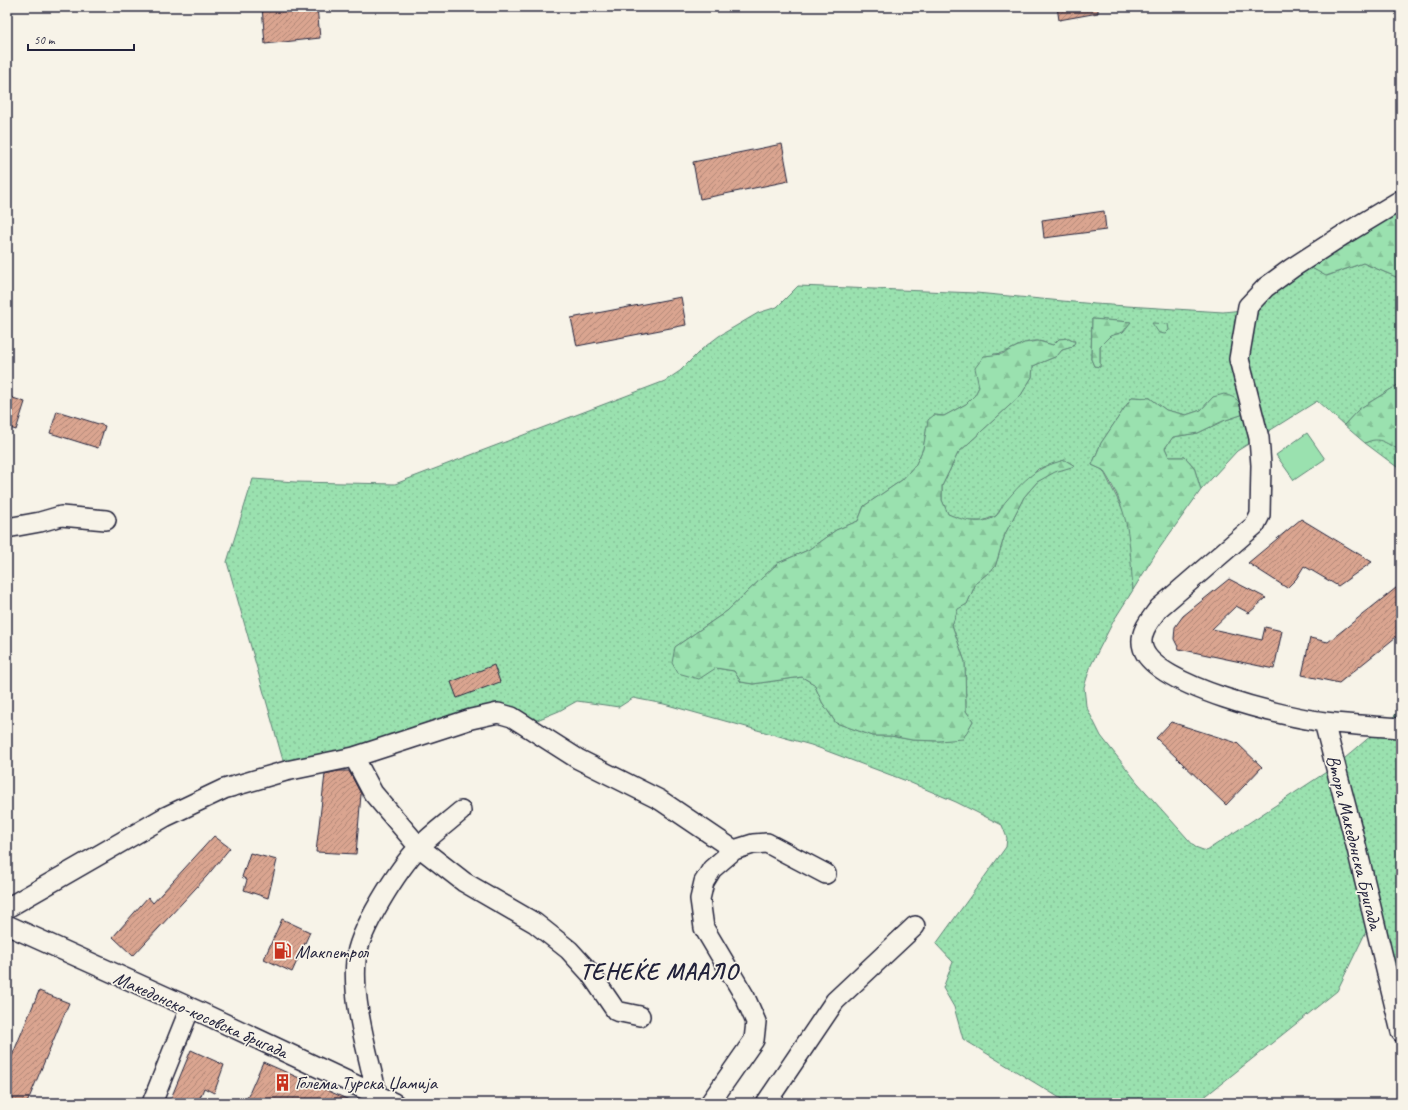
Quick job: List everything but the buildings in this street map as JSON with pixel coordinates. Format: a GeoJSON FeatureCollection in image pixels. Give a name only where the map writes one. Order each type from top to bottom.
{"type":"FeatureCollection","features":[{"type":"Feature","properties":{"kind":"street"},"geometry":{"type":"LineString","coordinates":[[1401,200],[1292,268],[1266,287],[1248,306],[1240,359],[1259,438],[1261,465],[1260,515],[1255,525],[1159,608],[1150,620],[1142,638],[1142,648],[1146,656],[1154,664],[1186,682],[1245,704],[1324,722],[1401,728]]}},
{"type":"Feature","properties":{"kind":"street"},"geometry":{"type":"LineString","coordinates":[[7,528],[40,522],[61,516],[106,520]]}},
{"type":"Feature","properties":{"kind":"street"},"geometry":{"type":"LineString","coordinates":[[7,908],[165,816],[224,790],[286,772],[354,757],[471,718],[488,714],[506,714],[578,759],[660,800],[734,850]]}},
{"type":"Feature","properties":{"kind":"street","name":"Втора Македонска Бригада"},"geometry":{"type":"LineString","coordinates":[[1324,722],[1356,841],[1401,1032]]}},
{"type":"Feature","properties":{"kind":"street"},"geometry":{"type":"LineString","coordinates":[[354,757],[373,793],[419,847],[464,882],[535,923],[569,950],[590,973],[616,1011],[640,1016]]}},
{"type":"Feature","properties":{"kind":"street"},"geometry":{"type":"LineString","coordinates":[[377,1095],[358,1008],[356,959],[363,931],[388,889],[419,847],[461,811]]}},
{"type":"Feature","properties":{"kind":"street"},"geometry":{"type":"LineString","coordinates":[[710,1103],[754,1040],[756,1022],[745,997],[704,928],[700,899],[704,882],[712,869],[734,850],[753,844],[767,843],[826,874]]}},
{"type":"Feature","properties":{"kind":"street","name":"Македонско-косовска бригада"},"geometry":{"type":"LineString","coordinates":[[7,926],[190,1008],[394,1103]]}},
{"type":"Feature","properties":{"kind":"street"},"geometry":{"type":"LineString","coordinates":[[766,1103],[835,1001],[915,926]]}},
{"type":"Feature","properties":{"kind":"street"},"geometry":{"type":"LineString","coordinates":[[152,1103],[190,1008]]}},
{"type":"Feature","properties":{"kind":"green space"},"geometry":{"type":"Polygon","coordinates":[[[1401,209],[1401,279],[1363,263],[1326,276],[1308,266],[1401,209]]]}},
{"type":"Feature","properties":{"kind":"green space"},"geometry":{"type":"Polygon","coordinates":[[[1363,263],[1401,279],[1401,383],[1359,409],[1344,425],[1317,401],[1237,451],[1201,490],[1194,467],[1185,457],[1169,457],[1165,448],[1173,437],[1198,433],[1223,421],[1244,414],[1213,397],[1201,410],[1186,415],[1166,410],[1150,398],[1132,397],[1101,443],[1092,465],[1103,470],[1125,514],[1131,548],[1133,590],[1114,620],[1091,665],[1084,687],[1086,706],[1101,736],[1137,782],[1195,847],[1206,851],[1337,765],[1401,710],[1401,984],[1391,986],[1374,915],[1337,991],[1197,1103],[1068,1103],[963,1039],[954,1007],[943,988],[953,962],[936,944],[1006,847],[1007,838],[1002,825],[956,802],[904,780],[811,745],[664,704],[633,698],[619,707],[577,701],[559,711],[525,725],[512,717],[286,771],[227,562],[253,479],[295,482],[395,484],[665,381],[680,371],[702,349],[719,336],[758,313],[777,307],[798,286],[976,293],[1095,304],[1223,312],[1243,310],[1308,266],[1327,276],[1363,263]],[[1092,319],[1091,359],[1094,366],[1100,367],[1100,346],[1110,336],[1123,332],[1130,322],[1092,319]],[[1069,338],[1059,339],[1053,345],[1039,341],[1031,341],[1005,352],[994,354],[978,378],[979,387],[975,395],[966,404],[944,416],[934,415],[926,432],[923,449],[916,464],[902,480],[864,506],[858,521],[836,530],[808,550],[778,563],[727,611],[675,647],[716,668],[734,671],[741,682],[753,684],[802,677],[814,684],[822,702],[836,723],[873,736],[891,736],[912,740],[939,741],[963,738],[973,721],[966,711],[965,662],[952,625],[958,608],[967,604],[976,583],[995,567],[1005,534],[1024,497],[1037,482],[1055,471],[1075,466],[1065,460],[1038,469],[1004,504],[996,516],[982,521],[965,521],[948,514],[942,500],[942,486],[958,453],[1021,395],[1032,377],[1033,366],[1057,356],[1062,350],[1072,347],[1075,341],[1069,338]]]}},
{"type":"Feature","properties":{"kind":"green space"},"geometry":{"type":"Polygon","coordinates":[[[1092,319],[1131,322],[1123,332],[1110,336],[1100,346],[1100,367],[1094,366],[1091,359],[1092,319]]]}},
{"type":"Feature","properties":{"kind":"green space"},"geometry":{"type":"Polygon","coordinates":[[[1152,323],[1168,324],[1169,330],[1165,334],[1159,333],[1152,323]]]}},
{"type":"Feature","properties":{"kind":"green space"},"geometry":{"type":"Polygon","coordinates":[[[1069,338],[1075,342],[1072,347],[1062,350],[1057,356],[1033,366],[1032,377],[1021,395],[958,453],[942,486],[942,500],[948,514],[965,520],[984,521],[996,516],[1019,486],[1039,470],[1046,466],[1065,460],[1075,466],[1055,472],[1037,482],[1024,497],[1005,534],[995,567],[976,583],[967,604],[958,609],[952,625],[965,662],[966,711],[973,721],[963,739],[939,741],[912,740],[891,736],[873,736],[836,723],[822,702],[814,684],[802,677],[753,684],[741,682],[734,671],[716,668],[699,679],[678,673],[672,663],[675,647],[727,611],[778,563],[808,550],[836,530],[858,521],[864,506],[902,480],[916,464],[923,449],[928,420],[934,415],[944,416],[966,404],[975,395],[979,387],[975,368],[984,356],[1002,354],[1024,343],[1038,341],[1053,345],[1059,339],[1069,338]]]}},
{"type":"Feature","properties":{"kind":"green space"},"geometry":{"type":"Polygon","coordinates":[[[1401,383],[1401,450],[1379,440],[1365,443],[1344,425],[1359,409],[1401,383]]]}},
{"type":"Feature","properties":{"kind":"green space"},"geometry":{"type":"Polygon","coordinates":[[[1224,394],[1232,397],[1240,403],[1244,414],[1223,421],[1198,433],[1173,437],[1165,448],[1169,457],[1185,457],[1194,467],[1201,490],[1156,553],[1133,590],[1129,542],[1124,514],[1112,485],[1103,470],[1092,465],[1101,443],[1132,397],[1150,398],[1166,410],[1186,415],[1201,410],[1213,397],[1224,394]]]}},
{"type":"Feature","properties":{"kind":"green space"},"geometry":{"type":"Polygon","coordinates":[[[1307,433],[1325,459],[1294,480],[1276,455],[1307,433]]]}},
{"type":"Feature","properties":{"kind":"green space"},"geometry":{"type":"Polygon","coordinates":[[[1373,439],[1381,440],[1401,450],[1401,470],[1365,443],[1373,439]]]}},
{"type":"Feature","properties":{"kind":"place","name":"Макпетрол"},"geometry":{"type":"Point","coordinates":[282,951]}},
{"type":"Feature","properties":{"kind":"place","name":"Голема Турска Џамија"},"geometry":{"type":"Point","coordinates":[282,1082]}},
{"type":"Feature","properties":{"kind":"district","name":"ТЕНЕЌЕ МААЛО"},"geometry":{"type":"Point","coordinates":[659,971]}}]}
